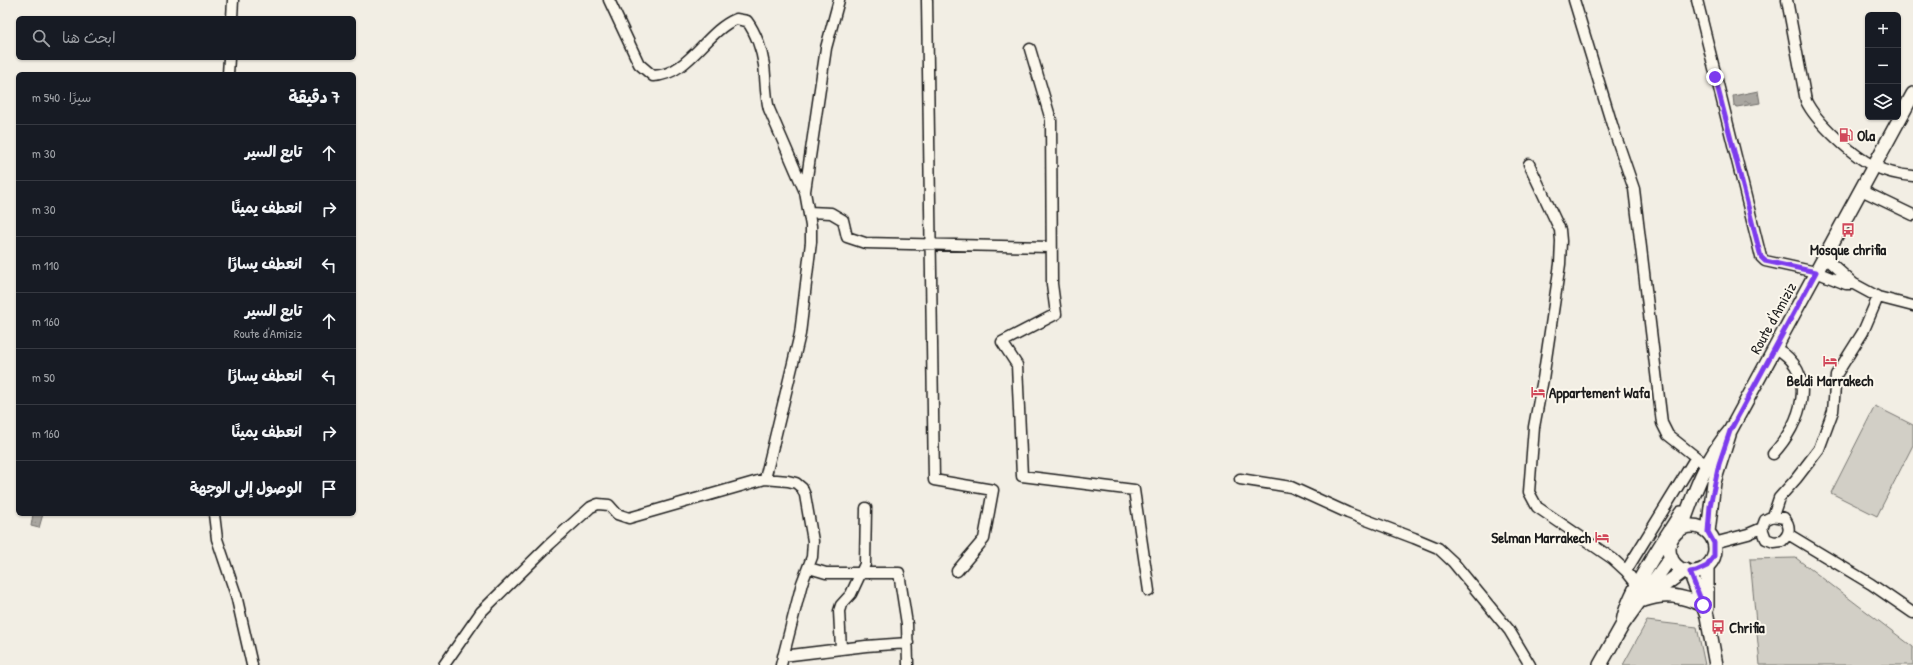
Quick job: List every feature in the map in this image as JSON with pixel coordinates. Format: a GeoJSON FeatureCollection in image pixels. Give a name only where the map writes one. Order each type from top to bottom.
{"type":"FeatureCollection","features":[{"type":"Feature","properties":{"kind":"main road","name":"Route d'Amiziz"},"geometry":{"type":"LineString","coordinates":[[1730,431],[1913,94]]}},
{"type":"Feature","properties":{"kind":"main road"},"geometry":{"type":"LineString","coordinates":[[1730,431],[1714,482],[1711,538],[1714,556],[1707,566],[1696,571],[1687,571],[1679,567],[1671,557],[1670,545],[1672,539],[1682,529],[1698,485],[1701,461],[1730,431]]}},
{"type":"Feature","properties":{"kind":"main road"},"geometry":{"type":"LineString","coordinates":[[1623,624],[1623,615],[1637,585],[1698,485]]}},
{"type":"Feature","properties":{"kind":"main road"},"geometry":{"type":"LineString","coordinates":[[1682,529],[1695,526],[1711,538]]}},
{"type":"Feature","properties":{"kind":"main road"},"geometry":{"type":"LineString","coordinates":[[1600,665],[1623,624],[1640,603],[1671,557]]}},
{"type":"Feature","properties":{"kind":"main road"},"geometry":{"type":"LineString","coordinates":[[1705,610],[1707,566]]}},
{"type":"Feature","properties":{"kind":"main road"},"geometry":{"type":"LineString","coordinates":[[1640,603],[1687,571]]}},
{"type":"Feature","properties":{"kind":"main road"},"geometry":{"type":"LineString","coordinates":[[1687,571],[1705,610],[1716,665]]}},
{"type":"Feature","properties":{"kind":"main road"},"geometry":{"type":"LineString","coordinates":[[1640,603],[1661,595],[1673,595],[1705,610]]}},
{"type":"Feature","properties":{"kind":"street"},"geometry":{"type":"LineString","coordinates":[[232,16],[233,0]]}},
{"type":"Feature","properties":{"kind":"street"},"geometry":{"type":"LineString","coordinates":[[609,0],[639,64],[652,76],[660,76],[679,66],[729,22],[736,19],[747,22],[752,28],[762,56],[765,95],[769,109],[805,192],[809,212],[811,242],[800,334],[765,479]]}},
{"type":"Feature","properties":{"kind":"street"},"geometry":{"type":"LineString","coordinates":[[805,192],[826,48],[839,0]]}},
{"type":"Feature","properties":{"kind":"street"},"geometry":{"type":"LineString","coordinates":[[927,0],[934,480],[993,490],[984,539],[958,571]]}},
{"type":"Feature","properties":{"kind":"street"},"geometry":{"type":"LineString","coordinates":[[1574,0],[1613,128],[1634,189],[1662,423],[1668,435],[1701,461],[1626,571]]}},
{"type":"Feature","properties":{"kind":"street"},"geometry":{"type":"LineString","coordinates":[[1697,0],[1761,257],[1765,261],[1816,272],[1848,284],[1854,284]]}},
{"type":"Feature","properties":{"kind":"street"},"geometry":{"type":"LineString","coordinates":[[1786,0],[1808,105],[1836,137],[1874,166],[1896,174],[1913,176]]}},
{"type":"Feature","properties":{"kind":"street"},"geometry":{"type":"LineString","coordinates":[[1030,49],[1051,120],[1051,247],[1052,284],[1056,314],[1002,342],[1017,365],[1022,476],[1134,490],[1149,591]]}},
{"type":"Feature","properties":{"kind":"street"},"geometry":{"type":"LineString","coordinates":[[228,72],[229,60]]}},
{"type":"Feature","properties":{"kind":"street"},"geometry":{"type":"LineString","coordinates":[[1530,164],[1560,230],[1561,241],[1543,379],[1534,427],[1529,492],[1537,507],[1613,559],[1626,571],[1637,585]]}},
{"type":"Feature","properties":{"kind":"street"},"geometry":{"type":"LineString","coordinates":[[1861,190],[1913,215]]}},
{"type":"Feature","properties":{"kind":"street"},"geometry":{"type":"LineString","coordinates":[[809,212],[831,213],[842,220],[847,238],[865,243],[1051,247]]}},
{"type":"Feature","properties":{"kind":"street"},"geometry":{"type":"LineString","coordinates":[[1824,257],[1854,284],[1878,297],[1913,306]]}},
{"type":"Feature","properties":{"kind":"street"},"geometry":{"type":"LineString","coordinates":[[1773,516],[1778,498],[1796,479],[1819,448],[1833,411],[1835,402],[1836,375],[1863,332],[1878,297]]}},
{"type":"Feature","properties":{"kind":"street"},"geometry":{"type":"LineString","coordinates":[[1773,454],[1786,441],[1792,430],[1800,405],[1801,394],[1800,378],[1796,366],[1784,353],[1775,348]]}},
{"type":"Feature","properties":{"kind":"street"},"geometry":{"type":"LineString","coordinates":[[444,665],[481,612],[550,544],[591,507],[598,504],[609,505],[617,514],[630,518],[765,479],[788,481],[796,483],[802,488],[805,495],[812,541],[812,557],[802,583],[782,660],[842,649],[908,643]]}},
{"type":"Feature","properties":{"kind":"street"},"geometry":{"type":"LineString","coordinates":[[1240,479],[1291,487],[1348,514],[1438,548],[1450,559],[1509,630],[1530,665]]}},
{"type":"Feature","properties":{"kind":"street"},"geometry":{"type":"LineString","coordinates":[[842,649],[839,611],[841,605],[851,594],[865,564],[866,508]]}},
{"type":"Feature","properties":{"kind":"street"},"geometry":{"type":"LineString","coordinates":[[214,516],[217,539],[236,595],[252,665]]}},
{"type":"Feature","properties":{"kind":"street"},"geometry":{"type":"LineString","coordinates":[[1773,516],[1780,516],[1786,521],[1789,528],[1788,534],[1778,542],[1770,541],[1763,531],[1766,520],[1773,516]]}},
{"type":"Feature","properties":{"kind":"street"},"geometry":{"type":"LineString","coordinates":[[1711,538],[1763,531]]}},
{"type":"Feature","properties":{"kind":"street"},"geometry":{"type":"LineString","coordinates":[[1788,534],[1871,584],[1913,613]]}},
{"type":"Feature","properties":{"kind":"street"},"geometry":{"type":"LineString","coordinates":[[809,568],[826,573],[899,572],[907,624],[908,665]]}},
{"type":"Feature","properties":{"kind":"shaded area"},"geometry":{"type":"Polygon","coordinates":[[[1875,406],[1913,425],[1913,445],[1877,516],[1831,493],[1875,406]]]}},
{"type":"Feature","properties":{"kind":"shaded area"},"geometry":{"type":"Polygon","coordinates":[[[1796,558],[1913,647],[1913,665],[1760,665],[1750,559],[1796,558]]]}},
{"type":"Feature","properties":{"kind":"shaded area"},"geometry":{"type":"Polygon","coordinates":[[[1647,621],[1697,627],[1705,665],[1623,665],[1647,621]]]}},
{"type":"Feature","properties":{"kind":"water"},"geometry":{"type":"Polygon","coordinates":[[[1758,91],[1760,103],[1737,107],[1734,105],[1733,96],[1758,91]]]}},
{"type":"Feature","properties":{"kind":"water"},"geometry":{"type":"Polygon","coordinates":[[[33,516],[42,516],[39,528],[31,526],[33,516]]]}},
{"type":"Feature","properties":{"kind":"place","name":"Ola"},"geometry":{"type":"Point","coordinates":[1846,135]}},
{"type":"Feature","properties":{"kind":"place","name":"Mosque chrifia"},"geometry":{"type":"Point","coordinates":[1848,230]}},
{"type":"Feature","properties":{"kind":"place","name":"Beldi Marrakech"},"geometry":{"type":"Point","coordinates":[1830,361]}},
{"type":"Feature","properties":{"kind":"place","name":"Appartement Wafa"},"geometry":{"type":"Point","coordinates":[1538,392]}},
{"type":"Feature","properties":{"kind":"place","name":"Selman Marrakech"},"geometry":{"type":"Point","coordinates":[1602,537]}},
{"type":"Feature","properties":{"kind":"place","name":"Chrifia"},"geometry":{"type":"Point","coordinates":[1718,627]}},
{"type":"Feature","properties":{"kind":"route"},"geometry":{"type":"LineString","coordinates":[[1703,605],[1690,572],[1707,566],[1714,556],[1714,543],[1708,532],[1710,506],[1714,482],[1730,431],[1816,272],[1765,261],[1762,259],[1715,77]]}}]}
